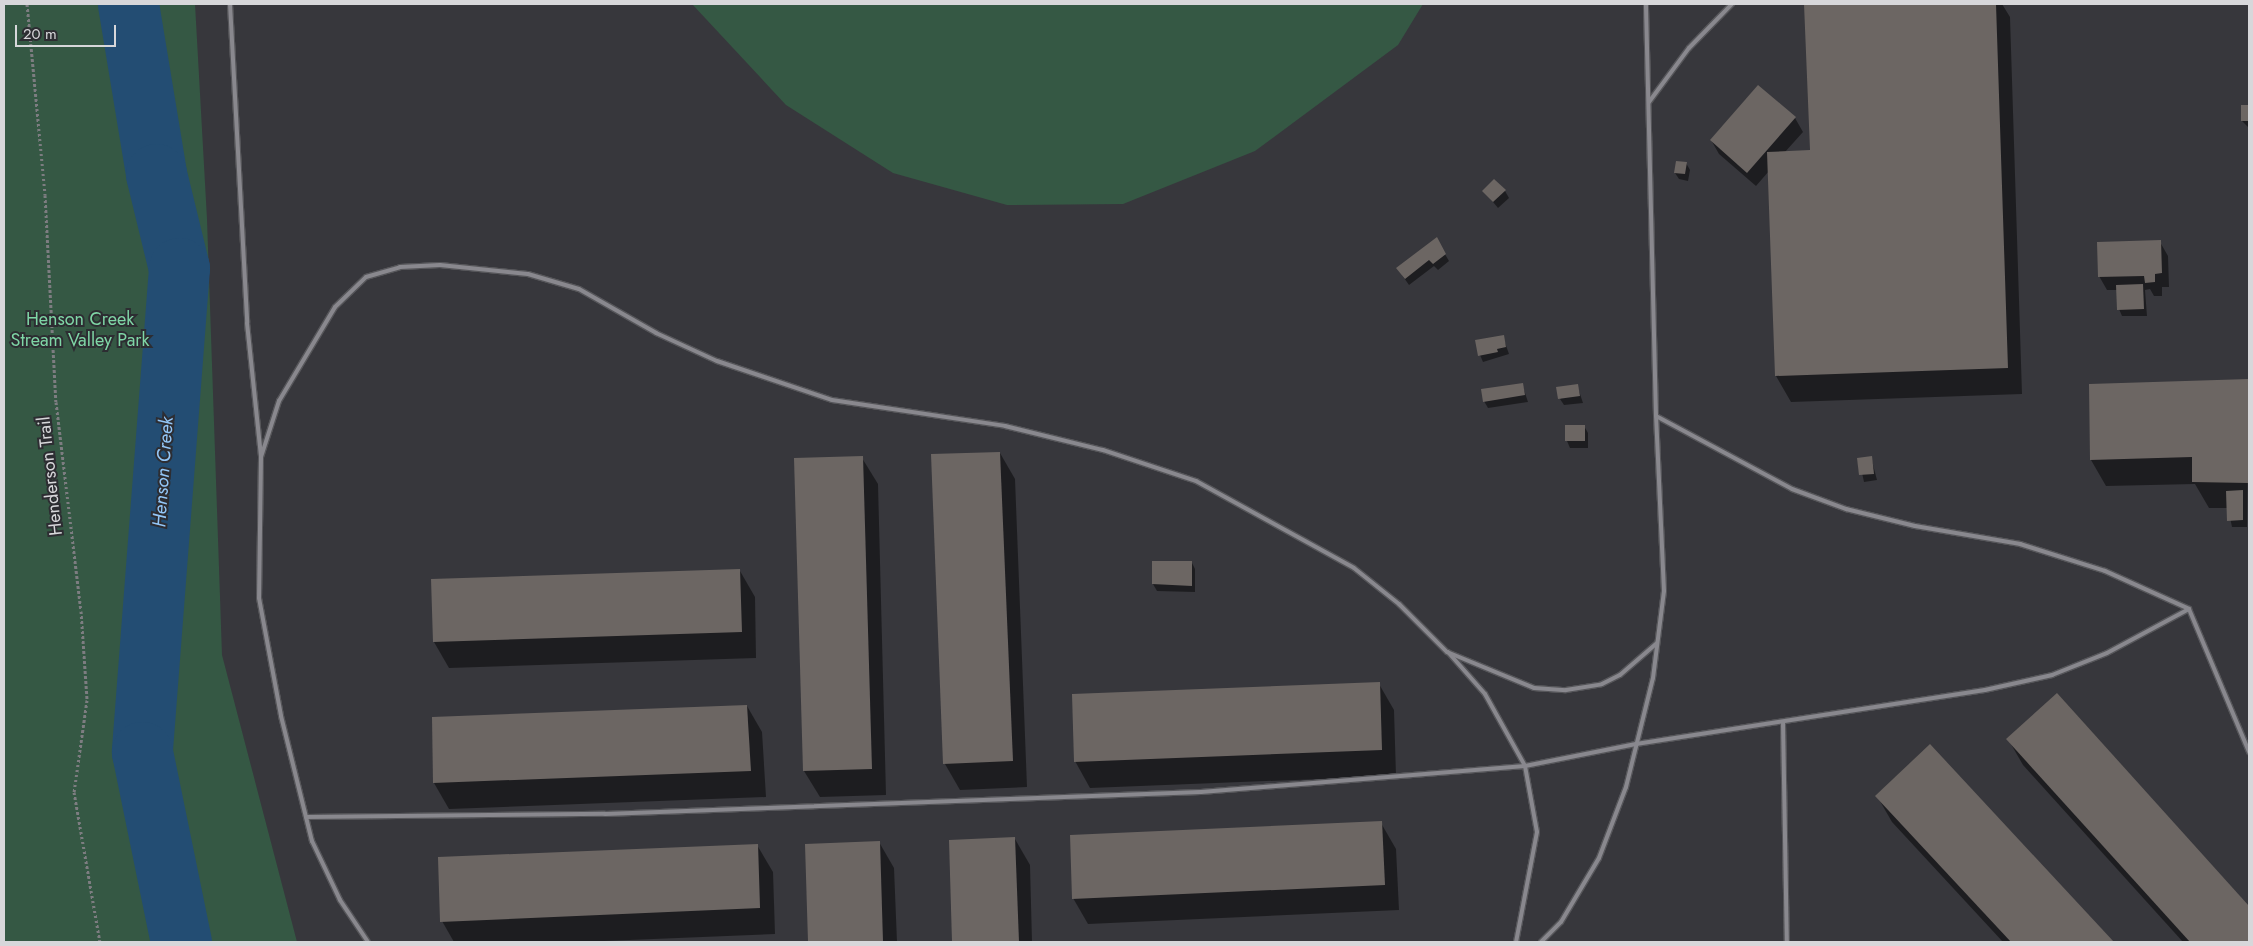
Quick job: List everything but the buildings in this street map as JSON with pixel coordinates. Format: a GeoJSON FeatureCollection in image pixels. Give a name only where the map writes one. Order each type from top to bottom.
{"type":"FeatureCollection","features":[{"type":"Feature","properties":{"kind":"lane"},"geometry":{"type":"LineString","coordinates":[[230,4],[247,323],[261,457],[259,598],[281,716],[312,841],[340,900],[368,942]]}},
{"type":"Feature","properties":{"kind":"lane"},"geometry":{"type":"LineString","coordinates":[[1541,942],[1561,922],[1599,858],[1626,787],[1653,678],[1664,590],[1656,416],[1646,4]]}},
{"type":"Feature","properties":{"kind":"lane"},"geometry":{"type":"LineString","coordinates":[[1648,102],[1689,48],[1732,4]]}},
{"type":"Feature","properties":{"kind":"lane"},"geometry":{"type":"LineString","coordinates":[[261,457],[283,394],[336,307],[366,277],[400,267],[440,264],[528,274],[579,288],[656,333],[718,361],[832,400],[1005,426],[1103,450],[1196,481],[1354,568],[1399,604],[1447,652],[1485,694],[1525,766],[1537,832],[1516,942]]}},
{"type":"Feature","properties":{"kind":"lane"},"geometry":{"type":"LineString","coordinates":[[1656,416],[1792,490],[1846,509],[1915,526],[2020,544],[2105,571],[2188,609],[2249,752]]}},
{"type":"Feature","properties":{"kind":"lane"},"geometry":{"type":"LineString","coordinates":[[306,816],[605,814],[1201,792],[1525,766],[1636,744],[1984,690],[2052,675],[2107,653],[2188,609]]}},
{"type":"Feature","properties":{"kind":"lane"},"geometry":{"type":"LineString","coordinates":[[1447,652],[1534,688],[1566,690],[1602,684],[1620,675],[1658,643]]}},
{"type":"Feature","properties":{"kind":"lane"},"geometry":{"type":"LineString","coordinates":[[1783,722],[1787,942]]}},
{"type":"Feature","properties":{"kind":"path","name":"Henderson Trail"},"geometry":{"type":"LineString","coordinates":[[27,4],[44,195],[56,402],[81,611],[87,700],[74,792],[100,942]]}},
{"type":"Feature","properties":{"kind":"green space","name":"Henson Creek Stream Valley Park"},"geometry":{"type":"Polygon","coordinates":[[[4,4],[195,4],[207,219],[222,655],[297,942],[4,942],[4,4]]]}},
{"type":"Feature","properties":{"kind":"green space"},"geometry":{"type":"Polygon","coordinates":[[[692,4],[1423,4],[1398,45],[1255,151],[1123,204],[1007,205],[893,173],[786,105],[692,4]]]}},
{"type":"Feature","properties":{"kind":"waterway","name":"Henson Creek"},"geometry":{"type":"LineString","coordinates":[[128,4],[156,174],[179,268],[142,752],[181,942]]}}]}
